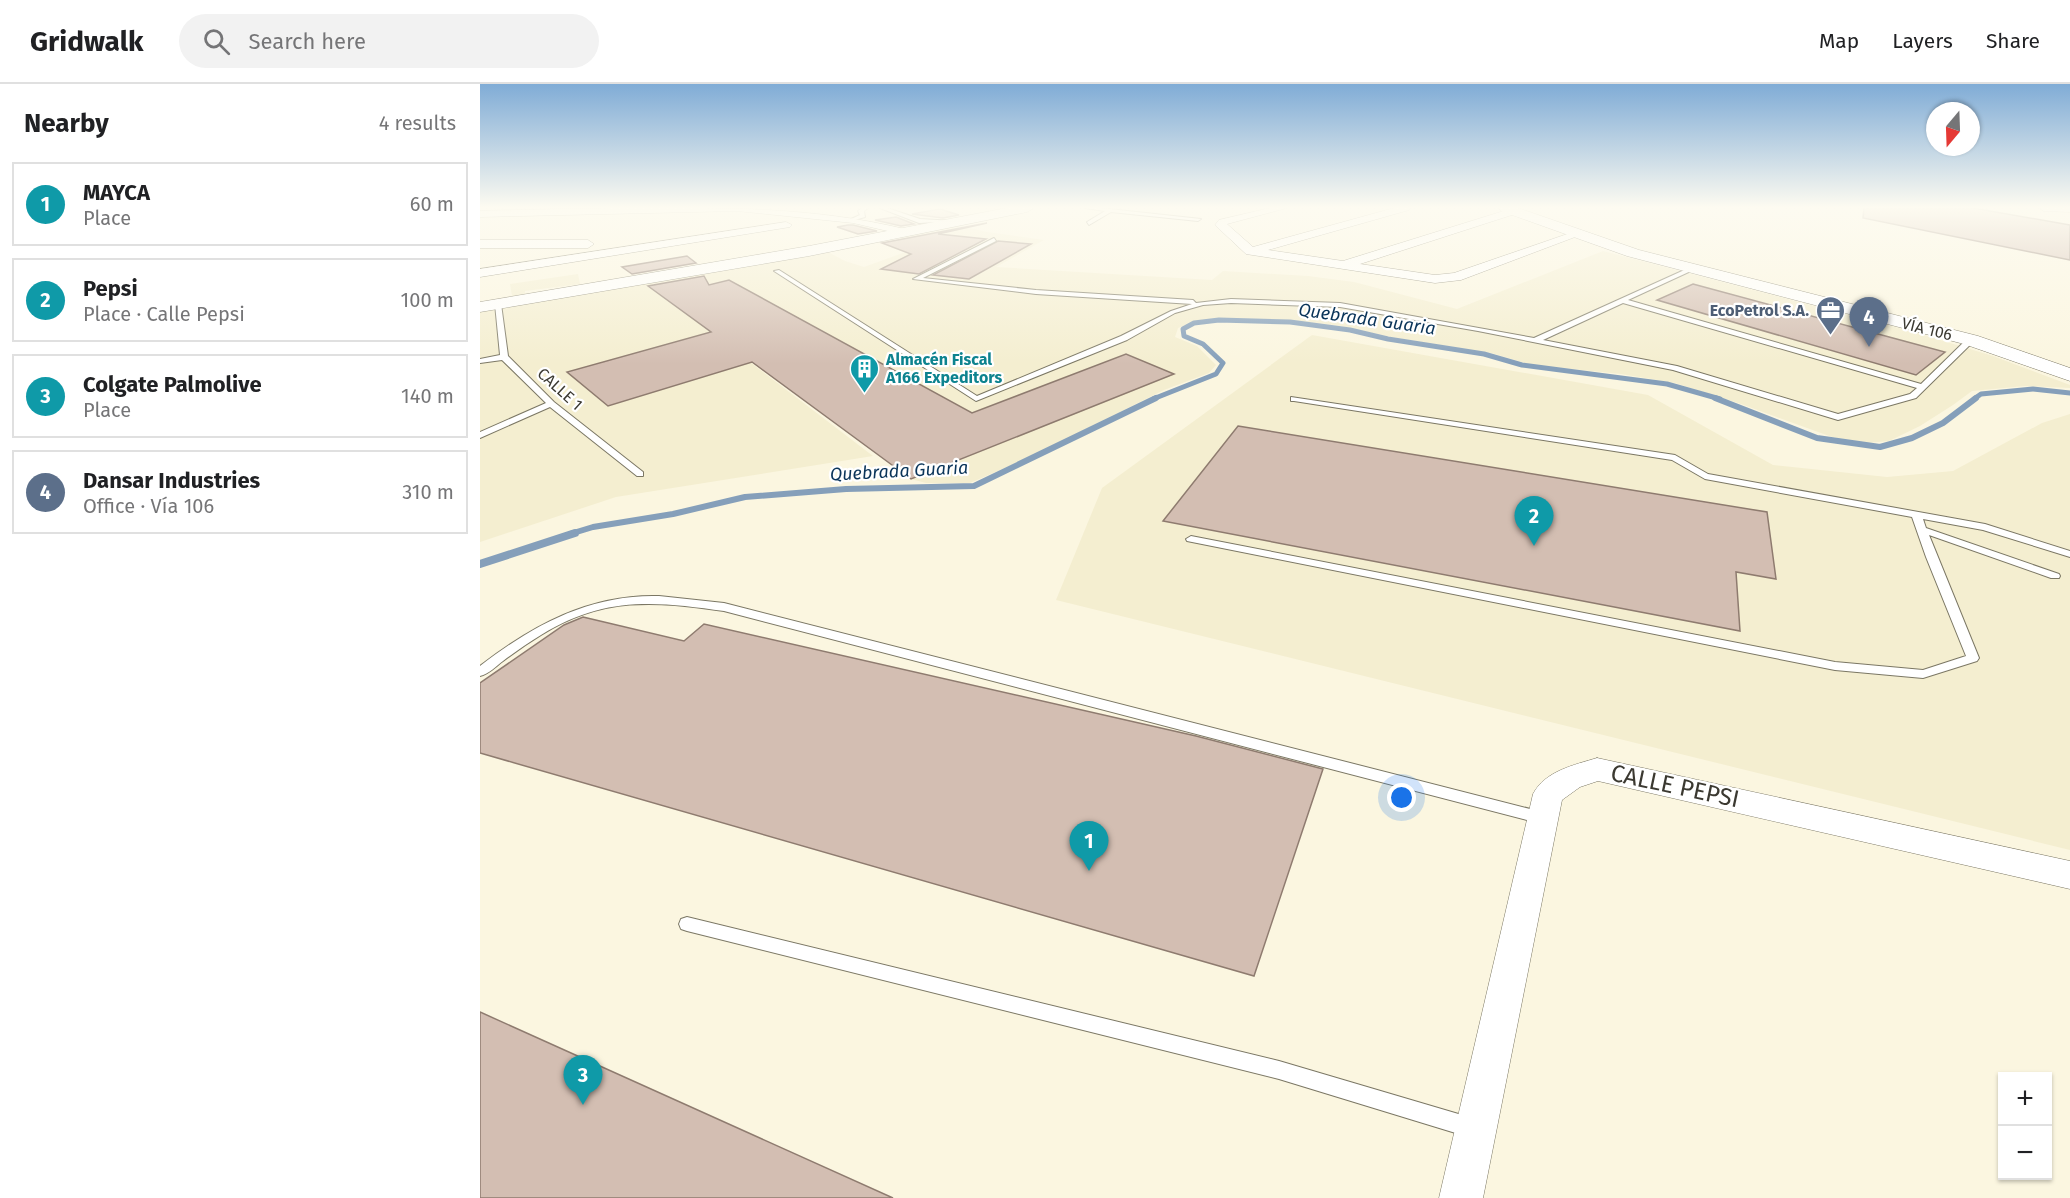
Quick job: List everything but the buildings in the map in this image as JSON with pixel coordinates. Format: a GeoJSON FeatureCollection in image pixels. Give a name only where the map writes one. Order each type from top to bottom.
{"type":"FeatureCollection","features":[{"type":"Feature","properties":{"kind":"main road"},"geometry":{"type":"LineString","coordinates":[[480,306],[756,260]]}},
{"type":"Feature","properties":{"kind":"main road","name":"VÍA 106"},"geometry":{"type":"LineString","coordinates":[[1658,260],[1971,340],[2070,375]]}},
{"type":"Feature","properties":{"kind":"street"},"geometry":{"type":"LineString","coordinates":[[480,273],[567,260]]}},
{"type":"Feature","properties":{"kind":"street"},"geometry":{"type":"LineString","coordinates":[[1305,260],[1435,279],[1456,277],[1504,260]]}},
{"type":"Feature","properties":{"kind":"street"},"geometry":{"type":"LineString","coordinates":[[1341,266],[1359,260]]}},
{"type":"Feature","properties":{"kind":"street","name":"CALLE PEPSI"},"geometry":{"type":"LineString","coordinates":[[1461,1198],[1548,794],[1569,779],[1597,770],[1698,790],[2070,875]]}},
{"type":"Feature","properties":{"kind":"lane"},"geometry":{"type":"LineString","coordinates":[[954,260],[916,279],[1036,292],[1202,303],[1255,301],[1340,304],[1398,313],[1674,368],[1838,417],[1913,396],[1971,340]]}},
{"type":"Feature","properties":{"kind":"lane"},"geometry":{"type":"LineString","coordinates":[[1534,341],[1691,269]]}},
{"type":"Feature","properties":{"kind":"lane"},"geometry":{"type":"LineString","coordinates":[[777,271],[976,399],[1124,338],[1173,312],[1202,303]]}},
{"type":"Feature","properties":{"kind":"lane"},"geometry":{"type":"LineString","coordinates":[[1621,300],[1922,387]]}},
{"type":"Feature","properties":{"kind":"lane"},"geometry":{"type":"LineString","coordinates":[[480,361],[504,357],[498,304]]}},
{"type":"Feature","properties":{"kind":"lane","name":"CALLE 1"},"geometry":{"type":"LineString","coordinates":[[504,357],[551,404],[640,474]]}},
{"type":"Feature","properties":{"kind":"lane"},"geometry":{"type":"LineString","coordinates":[[1294,399],[1675,458],[1705,476],[1985,527],[2069,554]]}},
{"type":"Feature","properties":{"kind":"lane"},"geometry":{"type":"LineString","coordinates":[[480,435],[551,404]]}},
{"type":"Feature","properties":{"kind":"lane"},"geometry":{"type":"LineString","coordinates":[[1191,538],[1835,666],[1923,674],[1972,658],[1920,530],[1916,514]]}},
{"type":"Feature","properties":{"kind":"lane"},"geometry":{"type":"LineString","coordinates":[[1920,530],[2055,576]]}},
{"type":"Feature","properties":{"kind":"lane"},"geometry":{"type":"LineString","coordinates":[[480,672],[522,639],[542,627],[563,617],[610,604],[652,599],[724,606],[1543,819]]}},
{"type":"Feature","properties":{"kind":"lane"},"geometry":{"type":"LineString","coordinates":[[687,924],[1279,1070],[1476,1129]]}},
{"type":"Feature","properties":{"kind":"shaded area"},"geometry":{"type":"Polygon","coordinates":[[[766,260],[843,260],[864,267],[883,260],[1008,260],[996,267],[1212,280],[1223,271],[1308,276],[1354,282],[1457,309],[1580,260],[1638,260],[1914,332],[1993,356],[2070,385],[2070,388],[2025,386],[1972,391],[1920,426],[1889,441],[1867,443],[1832,437],[1675,383],[1621,374],[1532,365],[1491,353],[1391,337],[1340,326],[1218,318],[1195,321],[1178,328],[1175,337],[1197,346],[1216,365],[1209,373],[1164,390],[1030,457],[970,483],[926,483],[911,479],[716,336],[873,456],[616,497],[480,542],[480,309],[766,260]]]}},
{"type":"Feature","properties":{"kind":"shaded area"},"geometry":{"type":"Polygon","coordinates":[[[578,274],[580,284],[525,291],[525,294],[512,296],[510,284],[578,274]]]}},
{"type":"Feature","properties":{"kind":"shaded area"},"geometry":{"type":"Polygon","coordinates":[[[1312,335],[1648,395],[1773,465],[1887,477],[1953,471],[2042,423],[2070,414],[2070,850],[1056,600],[1102,488],[1312,335]]]}},
{"type":"Feature","properties":{"kind":"waterway","name":"Quebrada Guaria"},"geometry":{"type":"LineString","coordinates":[[1153,399],[1216,374],[1223,363],[1203,344],[1184,336],[1183,329],[1194,323],[1219,320],[1290,322],[1350,330],[1388,339],[1484,354],[1522,365],[1667,384],[1720,399]]}},
{"type":"Feature","properties":{"kind":"waterway","name":"Quebrada Guaria"},"geometry":{"type":"LineString","coordinates":[[1974,399],[1981,394],[2033,389],[2070,393]]}},
{"type":"Feature","properties":{"kind":"waterway","name":"Quebrada Guaria"},"geometry":{"type":"LineString","coordinates":[[570,534],[593,527],[673,514],[745,497],[846,489],[974,486],[1156,398]]}},
{"type":"Feature","properties":{"kind":"waterway","name":"Quebrada Guaria"},"geometry":{"type":"LineString","coordinates":[[1715,398],[1817,438],[1880,447],[1912,438],[1943,423],[1976,398]]}},
{"type":"Feature","properties":{"kind":"waterway","name":"Quebrada Guaria"},"geometry":{"type":"LineString","coordinates":[[480,564],[575,533]]}},
{"type":"Feature","properties":{"kind":"place","name":"EcoPetrol S.A."},"geometry":{"type":"Point","coordinates":[1830,336]}},
{"type":"Feature","properties":{"kind":"place","name":"Dansar Industries"},"geometry":{"type":"Point","coordinates":[1869,347]}},
{"type":"Feature","properties":{"kind":"place","name":"Almacén Fiscal A166 Expeditors"},"geometry":{"type":"Point","coordinates":[865,394]}},
{"type":"Feature","properties":{"kind":"place","name":"Pepsi"},"geometry":{"type":"Point","coordinates":[1534,546]}},
{"type":"Feature","properties":{"kind":"place","name":"MAYCA"},"geometry":{"type":"Point","coordinates":[1089,871]}},
{"type":"Feature","properties":{"kind":"place","name":"Colgate Palmolive"},"geometry":{"type":"Point","coordinates":[583,1105]}}]}
